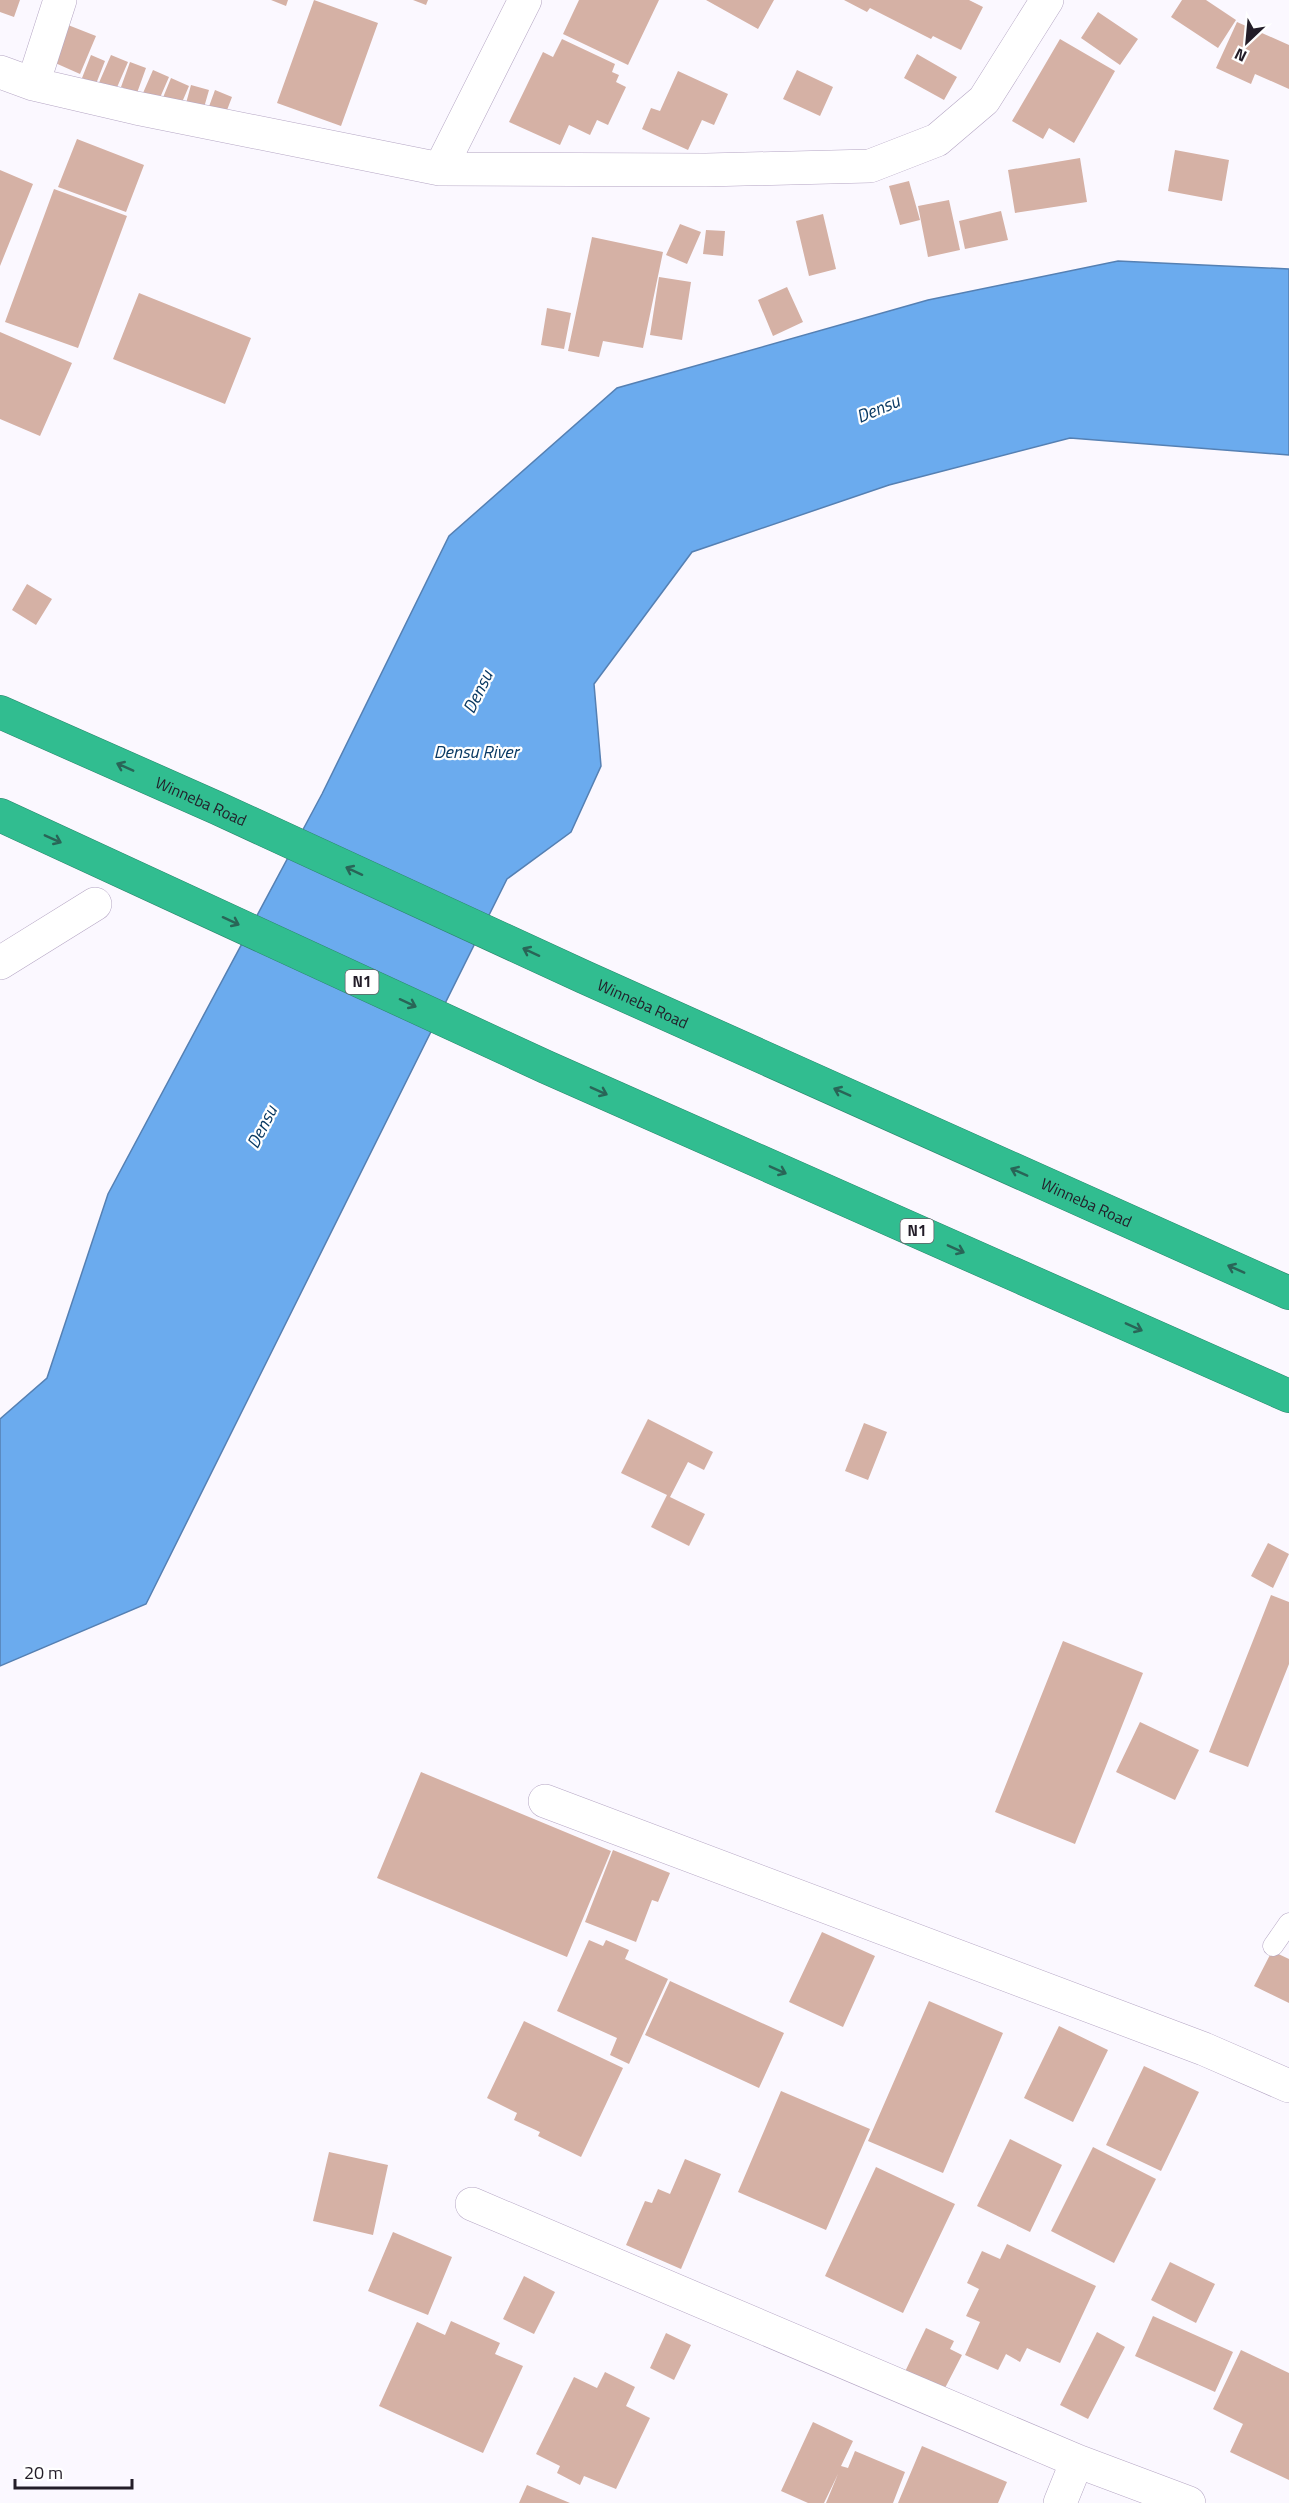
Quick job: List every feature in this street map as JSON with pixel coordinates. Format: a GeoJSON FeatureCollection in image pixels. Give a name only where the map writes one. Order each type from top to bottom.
{"type":"FeatureCollection","features":[{"type":"Feature","properties":{"kind":"highway","name":"Winneba Road"},"geometry":{"type":"LineString","coordinates":[[0,712],[1289,1293]]}},
{"type":"Feature","properties":{"kind":"highway","name":"N1"},"geometry":{"type":"LineString","coordinates":[[0,815],[546,1067],[1289,1396]]}},
{"type":"Feature","properties":{"kind":"street"},"geometry":{"type":"LineString","coordinates":[[33,84],[60,0]]}},
{"type":"Feature","properties":{"kind":"street"},"geometry":{"type":"LineString","coordinates":[[440,169],[525,0]]}},
{"type":"Feature","properties":{"kind":"street"},"geometry":{"type":"LineString","coordinates":[[0,72],[33,84],[136,108],[440,169],[706,170],[870,166],[937,140],[984,100],[1047,0]]}},
{"type":"Feature","properties":{"kind":"street"},"geometry":{"type":"LineString","coordinates":[[0,963],[95,904]]}},
{"type":"Feature","properties":{"kind":"street"},"geometry":{"type":"LineString","coordinates":[[545,1801],[1204,2049],[1289,2085]]}},
{"type":"Feature","properties":{"kind":"street"},"geometry":{"type":"LineString","coordinates":[[472,2204],[1077,2462],[1189,2503]]}},
{"type":"Feature","properties":{"kind":"street"},"geometry":{"type":"LineString","coordinates":[[1060,2503],[1077,2462]]}},
{"type":"Feature","properties":{"kind":"lane"},"geometry":{"type":"LineString","coordinates":[[1274,1946],[1289,1923]]}},
{"type":"Feature","properties":{"kind":"water","name":"Densu River"},"geometry":{"type":"Polygon","coordinates":[[[1118,261],[1289,269],[1289,455],[1070,438],[889,485],[692,552],[594,684],[601,766],[571,832],[507,879],[146,1604],[0,1666],[0,1419],[47,1378],[108,1194],[322,794],[449,536],[617,388],[928,300],[1118,261]]]}},
{"type":"Feature","properties":{"kind":"building"},"geometry":{"type":"Polygon","coordinates":[[[0,0],[20,0],[14,17],[0,12],[0,0]]]}},
{"type":"Feature","properties":{"kind":"building"},"geometry":{"type":"Polygon","coordinates":[[[271,0],[288,0],[286,6],[271,0]]]}},
{"type":"Feature","properties":{"kind":"building"},"geometry":{"type":"Polygon","coordinates":[[[314,0],[378,23],[341,126],[277,103],[314,0]]]}},
{"type":"Feature","properties":{"kind":"building"},"geometry":{"type":"Polygon","coordinates":[[[413,0],[428,0],[426,5],[413,0]]]}},
{"type":"Feature","properties":{"kind":"building"},"geometry":{"type":"Polygon","coordinates":[[[579,0],[659,0],[628,65],[563,34],[579,0]]]}},
{"type":"Feature","properties":{"kind":"building"},"geometry":{"type":"Polygon","coordinates":[[[706,0],[774,0],[758,29],[706,0]]]}},
{"type":"Feature","properties":{"kind":"building"},"geometry":{"type":"Polygon","coordinates":[[[844,0],[969,0],[983,7],[961,50],[933,36],[931,39],[870,8],[867,12],[844,0]]]}},
{"type":"Feature","properties":{"kind":"building"},"geometry":{"type":"Polygon","coordinates":[[[1182,0],[1206,0],[1236,20],[1218,48],[1171,17],[1182,0]]]}},
{"type":"Feature","properties":{"kind":"building"},"geometry":{"type":"Polygon","coordinates":[[[1098,12],[1138,39],[1120,65],[1081,38],[1098,12]]]}},
{"type":"Feature","properties":{"kind":"building"},"geometry":{"type":"Polygon","coordinates":[[[1237,22],[1289,45],[1289,89],[1255,74],[1251,84],[1216,68],[1237,22]]]}},
{"type":"Feature","properties":{"kind":"building"},"geometry":{"type":"Polygon","coordinates":[[[68,25],[96,36],[80,74],[53,62],[68,25]]]}},
{"type":"Feature","properties":{"kind":"building"},"geometry":{"type":"Polygon","coordinates":[[[562,39],[615,64],[612,72],[619,75],[616,82],[626,87],[608,125],[597,120],[590,135],[569,125],[560,145],[509,122],[543,52],[553,57],[562,39]]]}},
{"type":"Feature","properties":{"kind":"building"},"geometry":{"type":"Polygon","coordinates":[[[1060,39],[1115,71],[1074,143],[1049,128],[1043,139],[1012,121],[1060,39]]]}},
{"type":"Feature","properties":{"kind":"building"},"geometry":{"type":"Polygon","coordinates":[[[917,54],[957,77],[944,100],[904,78],[917,54]]]}},
{"type":"Feature","properties":{"kind":"building"},"geometry":{"type":"Polygon","coordinates":[[[91,55],[105,61],[96,84],[82,78],[91,55]]]}},
{"type":"Feature","properties":{"kind":"building"},"geometry":{"type":"Polygon","coordinates":[[[111,55],[128,62],[115,92],[98,85],[111,55]]]}},
{"type":"Feature","properties":{"kind":"building"},"geometry":{"type":"Polygon","coordinates":[[[130,62],[146,68],[137,93],[121,87],[130,62]]]}},
{"type":"Feature","properties":{"kind":"building"},"geometry":{"type":"Polygon","coordinates":[[[153,70],[169,77],[159,100],[143,93],[153,70]]]}},
{"type":"Feature","properties":{"kind":"building"},"geometry":{"type":"Polygon","coordinates":[[[797,70],[833,87],[820,116],[783,99],[797,70]]]}},
{"type":"Feature","properties":{"kind":"building"},"geometry":{"type":"Polygon","coordinates":[[[678,71],[728,94],[714,125],[702,120],[688,150],[642,129],[651,108],[660,111],[678,71]]]}},
{"type":"Feature","properties":{"kind":"building"},"geometry":{"type":"Polygon","coordinates":[[[171,78],[189,86],[180,107],[162,100],[171,78]]]}},
{"type":"Feature","properties":{"kind":"building"},"geometry":{"type":"Polygon","coordinates":[[[191,85],[209,90],[203,111],[185,107],[191,85]]]}},
{"type":"Feature","properties":{"kind":"building"},"geometry":{"type":"Polygon","coordinates":[[[215,90],[232,97],[224,118],[207,112],[215,90]]]}},
{"type":"Feature","properties":{"kind":"building"},"geometry":{"type":"Polygon","coordinates":[[[77,139],[144,165],[126,212],[58,187],[77,139]]]}},
{"type":"Feature","properties":{"kind":"building"},"geometry":{"type":"Polygon","coordinates":[[[1175,150],[1229,160],[1222,201],[1168,191],[1175,150]]]}},
{"type":"Feature","properties":{"kind":"building"},"geometry":{"type":"Polygon","coordinates":[[[1080,158],[1087,202],[1015,213],[1008,170],[1080,158]]]}},
{"type":"Feature","properties":{"kind":"building"},"geometry":{"type":"Polygon","coordinates":[[[0,170],[33,184],[0,266],[0,170]]]}},
{"type":"Feature","properties":{"kind":"building"},"geometry":{"type":"Polygon","coordinates":[[[909,181],[920,220],[900,225],[889,186],[909,181]]]}},
{"type":"Feature","properties":{"kind":"building"},"geometry":{"type":"Polygon","coordinates":[[[54,189],[127,216],[78,348],[5,322],[54,189]]]}},
{"type":"Feature","properties":{"kind":"building"},"geometry":{"type":"Polygon","coordinates":[[[949,200],[960,250],[928,257],[918,206],[949,200]]]}},
{"type":"Feature","properties":{"kind":"building"},"geometry":{"type":"Polygon","coordinates":[[[1001,211],[1008,240],[965,249],[959,221],[1001,211]]]}},
{"type":"Feature","properties":{"kind":"building"},"geometry":{"type":"Polygon","coordinates":[[[823,214],[836,269],[809,276],[796,221],[823,214]]]}},
{"type":"Feature","properties":{"kind":"building"},"geometry":{"type":"Polygon","coordinates":[[[680,224],[701,232],[687,264],[666,255],[680,224]]]}},
{"type":"Feature","properties":{"kind":"building"},"geometry":{"type":"Polygon","coordinates":[[[706,230],[725,231],[723,256],[703,254],[706,230]]]}},
{"type":"Feature","properties":{"kind":"building"},"geometry":{"type":"Polygon","coordinates":[[[592,237],[663,252],[643,348],[603,341],[599,357],[568,351],[592,237]]]}},
{"type":"Feature","properties":{"kind":"building"},"geometry":{"type":"Polygon","coordinates":[[[659,277],[691,282],[682,340],[650,335],[659,277]]]}},
{"type":"Feature","properties":{"kind":"building"},"geometry":{"type":"Polygon","coordinates":[[[787,287],[803,322],[773,336],[758,300],[787,287]]]}},
{"type":"Feature","properties":{"kind":"building"},"geometry":{"type":"Polygon","coordinates":[[[139,293],[251,338],[225,404],[113,359],[139,293]]]}},
{"type":"Feature","properties":{"kind":"building"},"geometry":{"type":"Polygon","coordinates":[[[547,308],[571,313],[564,349],[541,345],[547,308]]]}},
{"type":"Feature","properties":{"kind":"building"},"geometry":{"type":"Polygon","coordinates":[[[0,332],[72,363],[40,436],[0,419],[0,332]]]}},
{"type":"Feature","properties":{"kind":"building"},"geometry":{"type":"Polygon","coordinates":[[[27,584],[52,599],[36,625],[12,610],[27,584]]]}},
{"type":"Feature","properties":{"kind":"building"},"geometry":{"type":"Polygon","coordinates":[[[648,1419],[713,1452],[704,1470],[688,1462],[670,1497],[705,1514],[689,1546],[651,1527],[667,1495],[621,1473],[648,1419]]]}},
{"type":"Feature","properties":{"kind":"building"},"geometry":{"type":"Polygon","coordinates":[[[864,1423],[887,1432],[868,1480],[845,1471],[864,1423]]]}},
{"type":"Feature","properties":{"kind":"building"},"geometry":{"type":"Polygon","coordinates":[[[1268,1543],[1289,1554],[1273,1588],[1251,1576],[1268,1543]]]}},
{"type":"Feature","properties":{"kind":"building"},"geometry":{"type":"Polygon","coordinates":[[[1271,1595],[1289,1602],[1289,1664],[1248,1767],[1209,1752],[1271,1595]]]}},
{"type":"Feature","properties":{"kind":"building"},"geometry":{"type":"Polygon","coordinates":[[[1063,1641],[1143,1673],[1075,1844],[995,1812],[1063,1641]]]}},
{"type":"Feature","properties":{"kind":"building"},"geometry":{"type":"Polygon","coordinates":[[[1140,1722],[1199,1750],[1175,1800],[1116,1772],[1140,1722]]]}},
{"type":"Feature","properties":{"kind":"building"},"geometry":{"type":"Polygon","coordinates":[[[421,1772],[611,1851],[567,1957],[377,1878],[421,1772]]]}},
{"type":"Feature","properties":{"kind":"building"},"geometry":{"type":"Polygon","coordinates":[[[613,1850],[670,1873],[658,1902],[652,1900],[636,1942],[585,1922],[613,1850]]]}},
{"type":"Feature","properties":{"kind":"building"},"geometry":{"type":"Polygon","coordinates":[[[822,1932],[875,1956],[843,2027],[789,2002],[822,1932]]]}},
{"type":"Feature","properties":{"kind":"building"},"geometry":{"type":"Polygon","coordinates":[[[589,1940],[603,1946],[606,1940],[629,1950],[625,1959],[668,1979],[629,2064],[610,2055],[617,2038],[557,2011],[589,1940]]]}},
{"type":"Feature","properties":{"kind":"building"},"geometry":{"type":"Polygon","coordinates":[[[1272,1951],[1289,1959],[1289,2003],[1254,1986],[1272,1951]]]}},
{"type":"Feature","properties":{"kind":"building"},"geometry":{"type":"Polygon","coordinates":[[[670,1981],[784,2033],[759,2088],[645,2035],[670,1981]]]}},
{"type":"Feature","properties":{"kind":"building"},"geometry":{"type":"Polygon","coordinates":[[[929,2001],[1003,2033],[943,2173],[868,2141],[929,2001]]]}},
{"type":"Feature","properties":{"kind":"building"},"geometry":{"type":"Polygon","coordinates":[[[524,2021],[623,2068],[581,2157],[538,2136],[540,2132],[514,2120],[517,2113],[487,2098],[524,2021]]]}},
{"type":"Feature","properties":{"kind":"building"},"geometry":{"type":"Polygon","coordinates":[[[1059,2026],[1108,2050],[1073,2122],[1024,2098],[1059,2026]]]}},
{"type":"Feature","properties":{"kind":"building"},"geometry":{"type":"Polygon","coordinates":[[[1144,2066],[1199,2092],[1161,2171],[1106,2145],[1144,2066]]]}},
{"type":"Feature","properties":{"kind":"building"},"geometry":{"type":"Polygon","coordinates":[[[781,2091],[870,2129],[826,2230],[738,2192],[781,2091]]]}},
{"type":"Feature","properties":{"kind":"building"},"geometry":{"type":"Polygon","coordinates":[[[1010,2139],[1062,2165],[1030,2232],[977,2206],[1010,2139]]]}},
{"type":"Feature","properties":{"kind":"building"},"geometry":{"type":"Polygon","coordinates":[[[1093,2147],[1156,2179],[1114,2263],[1051,2231],[1093,2147]]]}},
{"type":"Feature","properties":{"kind":"building"},"geometry":{"type":"Polygon","coordinates":[[[329,2152],[388,2165],[373,2235],[313,2221],[329,2152]]]}},
{"type":"Feature","properties":{"kind":"building"},"geometry":{"type":"Polygon","coordinates":[[[685,2159],[721,2174],[681,2269],[626,2245],[645,2201],[652,2203],[658,2189],[670,2194],[685,2159]]]}},
{"type":"Feature","properties":{"kind":"building"},"geometry":{"type":"Polygon","coordinates":[[[876,2167],[955,2204],[903,2313],[825,2276],[876,2167]]]}},
{"type":"Feature","properties":{"kind":"building"},"geometry":{"type":"Polygon","coordinates":[[[393,2232],[452,2257],[428,2315],[368,2291],[393,2232]]]}},
{"type":"Feature","properties":{"kind":"building"},"geometry":{"type":"Polygon","coordinates":[[[1007,2244],[1096,2286],[1060,2363],[1027,2348],[1020,2362],[1006,2354],[998,2370],[965,2355],[980,2322],[966,2316],[979,2289],[967,2283],[982,2251],[1000,2259],[1007,2244]]]}},
{"type":"Feature","properties":{"kind":"building"},"geometry":{"type":"Polygon","coordinates":[[[1170,2262],[1215,2284],[1196,2323],[1151,2300],[1170,2262]]]}},
{"type":"Feature","properties":{"kind":"building"},"geometry":{"type":"Polygon","coordinates":[[[524,2276],[555,2292],[534,2334],[503,2319],[524,2276]]]}},
{"type":"Feature","properties":{"kind":"building"},"geometry":{"type":"Polygon","coordinates":[[[1153,2316],[1233,2352],[1215,2392],[1135,2356],[1153,2316]]]}},
{"type":"Feature","properties":{"kind":"building"},"geometry":{"type":"Polygon","coordinates":[[[451,2321],[500,2343],[495,2354],[523,2366],[483,2453],[379,2406],[417,2322],[445,2335],[451,2321]]]}},
{"type":"Feature","properties":{"kind":"building"},"geometry":{"type":"Polygon","coordinates":[[[926,2328],[954,2341],[950,2349],[962,2355],[945,2388],[901,2380],[926,2328]]]}},
{"type":"Feature","properties":{"kind":"building"},"geometry":{"type":"Polygon","coordinates":[[[1097,2332],[1125,2347],[1088,2419],[1060,2405],[1097,2332]]]}},
{"type":"Feature","properties":{"kind":"building"},"geometry":{"type":"Polygon","coordinates":[[[666,2333],[691,2345],[674,2380],[650,2368],[666,2333]]]}},
{"type":"Feature","properties":{"kind":"building"},"geometry":{"type":"Polygon","coordinates":[[[1241,2350],[1289,2373],[1289,2480],[1230,2452],[1243,2424],[1213,2409],[1241,2350]]]}},
{"type":"Feature","properties":{"kind":"building"},"geometry":{"type":"Polygon","coordinates":[[[605,2372],[635,2387],[626,2406],[650,2418],[616,2489],[584,2476],[580,2485],[557,2473],[560,2466],[536,2454],[574,2377],[597,2388],[605,2372]]]}},
{"type":"Feature","properties":{"kind":"building"},"geometry":{"type":"Polygon","coordinates":[[[813,2422],[853,2441],[841,2466],[848,2468],[855,2451],[905,2472],[893,2503],[826,2503],[838,2474],[824,2503],[808,2503],[781,2491],[813,2422]]]}},
{"type":"Feature","properties":{"kind":"building"},"geometry":{"type":"Polygon","coordinates":[[[922,2446],[1007,2482],[998,2503],[898,2503],[922,2446]]]}},
{"type":"Feature","properties":{"kind":"building"},"geometry":{"type":"Polygon","coordinates":[[[527,2485],[570,2503],[519,2503],[527,2485]]]}},
{"type":"Feature","properties":{"kind":"water label","name":"Densu"},"geometry":{"type":"Point","coordinates":[878,409]}},
{"type":"Feature","properties":{"kind":"water label","name":"Densu"},"geometry":{"type":"Point","coordinates":[478,692]}},
{"type":"Feature","properties":{"kind":"water label","name":"Densu"},"geometry":{"type":"Point","coordinates":[262,1127]}}]}
